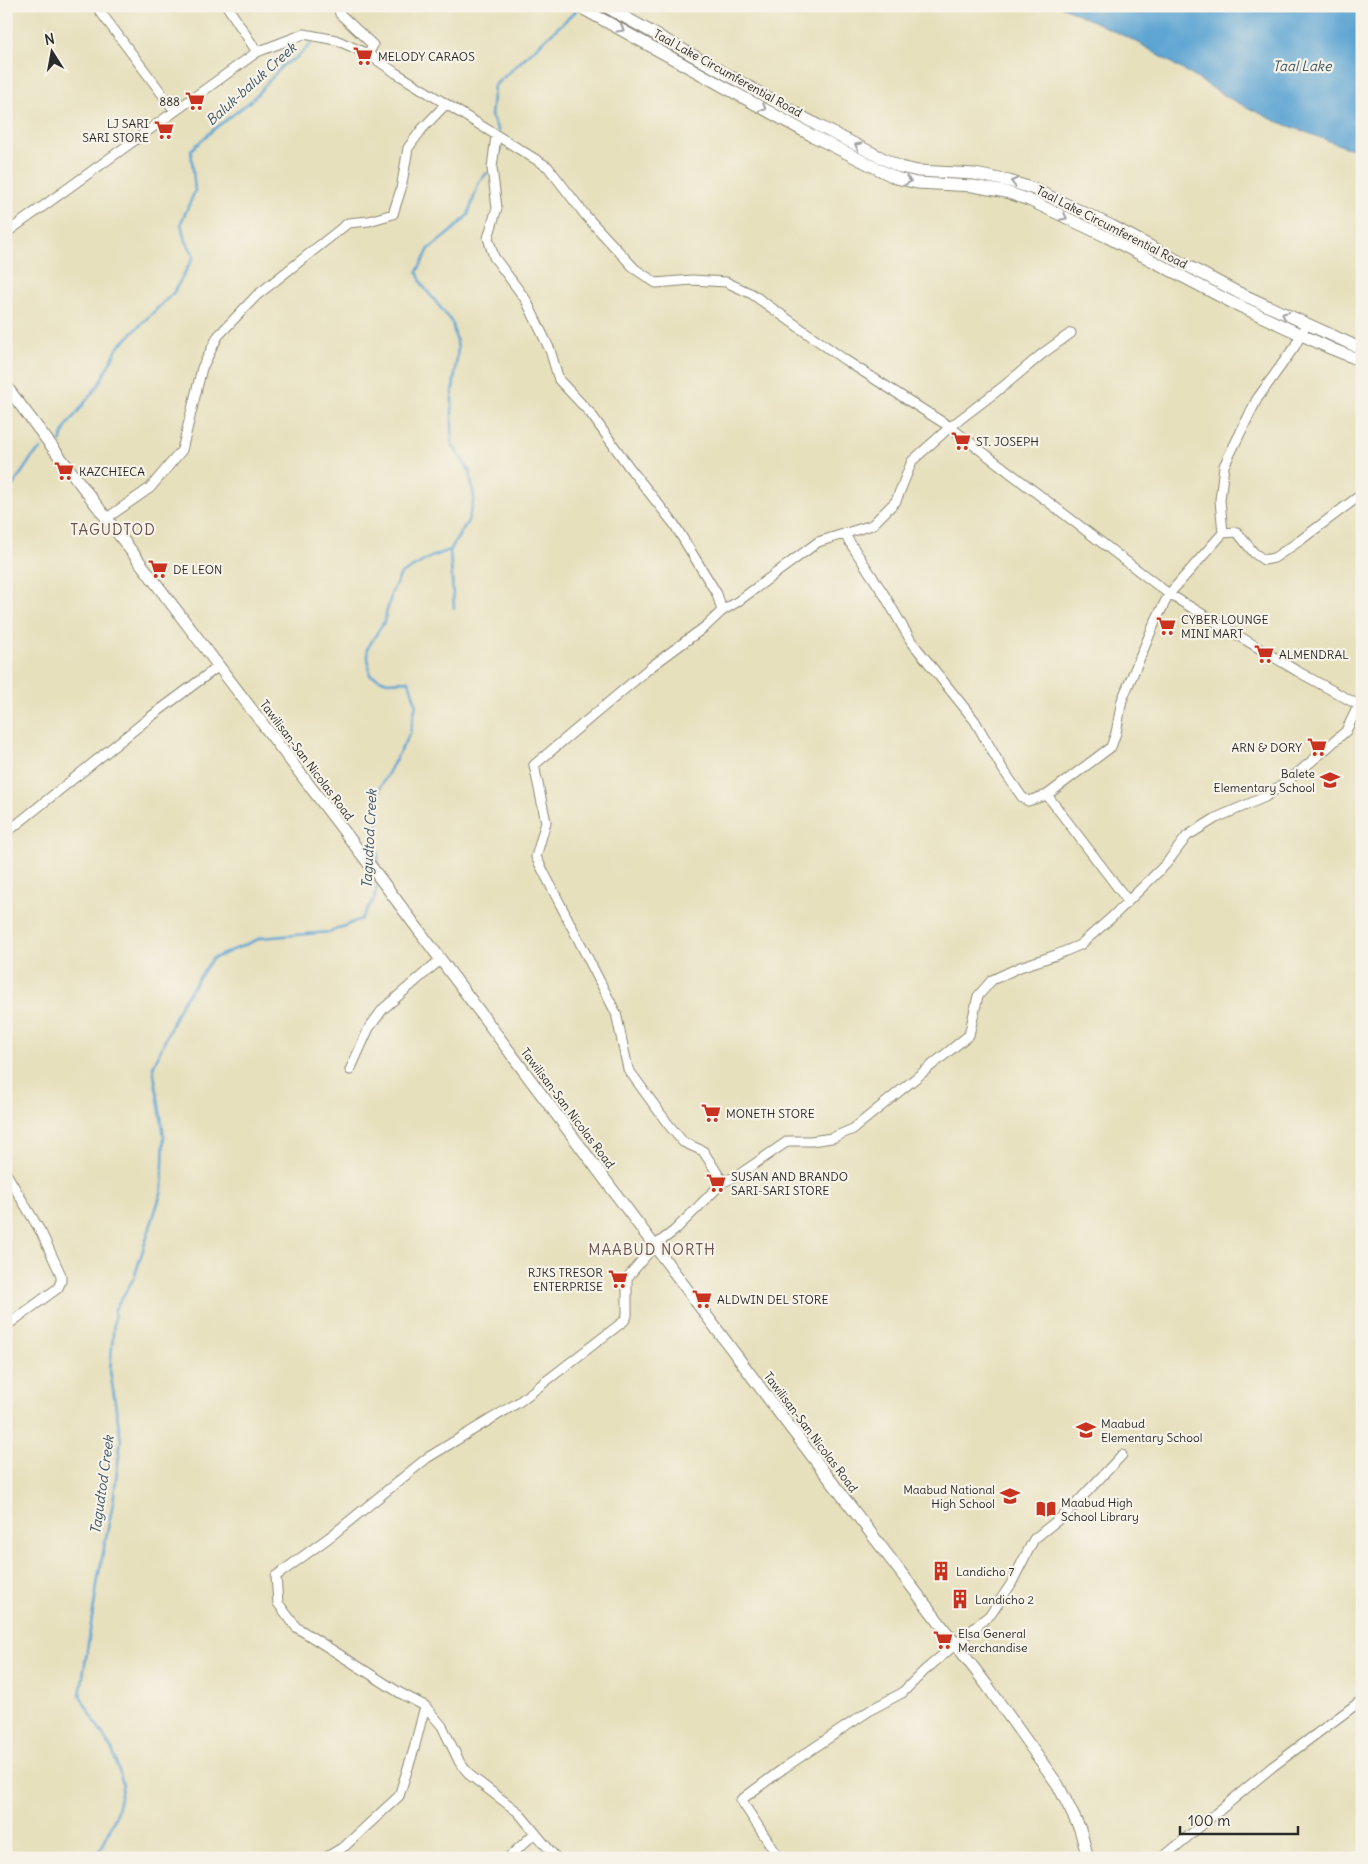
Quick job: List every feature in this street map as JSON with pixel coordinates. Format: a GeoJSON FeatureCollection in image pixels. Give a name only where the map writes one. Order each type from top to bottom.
{"type":"FeatureCollection","features":[{"type":"Feature","properties":{"kind":"main road","name":"Taal Lake Circumferential Road"},"geometry":{"type":"LineString","coordinates":[[578,6],[811,135],[890,175],[910,182],[973,186],[1006,192],[1029,200],[1107,237],[1223,298],[1304,330],[1362,349]]}},
{"type":"Feature","properties":{"kind":"main road","name":"Taal Lake Circumferential Road"},"geometry":{"type":"LineString","coordinates":[[605,6],[817,125],[894,165],[912,170],[975,174],[1034,189],[1112,226],[1362,361]]}},
{"type":"Feature","properties":{"kind":"main road","name":"Tawilisan-San Nicolas Road"},"geometry":{"type":"LineString","coordinates":[[6,386],[388,889],[654,1246],[986,1684],[1058,1785],[1080,1829],[1088,1858]]}},
{"type":"Feature","properties":{"kind":"street"},"geometry":{"type":"LineString","coordinates":[[96,6],[175,111]]}},
{"type":"Feature","properties":{"kind":"street"},"geometry":{"type":"LineString","coordinates":[[227,6],[257,52]]}},
{"type":"Feature","properties":{"kind":"street"},"geometry":{"type":"LineString","coordinates":[[338,6],[340,14],[373,45],[368,54]]}},
{"type":"Feature","properties":{"kind":"street"},"geometry":{"type":"LineString","coordinates":[[6,233],[257,52],[304,34],[336,40],[368,54],[548,167],[586,216],[635,269],[656,283],[692,280],[726,282],[752,294],[845,360],[950,427],[1169,594],[1297,671],[1361,703],[1346,730],[1299,772],[1265,797],[1216,818],[1187,836],[1166,864],[1080,945],[1020,967],[992,980],[978,996],[969,1035],[853,1129],[832,1138],[811,1141],[788,1140],[737,1176],[723,1182],[674,1231],[654,1246],[627,1278],[627,1316],[624,1320],[518,1402],[427,1458],[331,1536],[276,1576],[278,1603],[296,1627],[392,1688],[425,1706],[442,1726],[460,1763],[471,1776],[518,1812],[556,1858]]}},
{"type":"Feature","properties":{"kind":"street"},"geometry":{"type":"LineString","coordinates":[[107,518],[150,488],[182,450],[202,368],[218,336],[256,296],[348,223],[369,221],[393,214],[401,189],[408,148],[422,129],[446,104]]}},
{"type":"Feature","properties":{"kind":"street"},"geometry":{"type":"LineString","coordinates":[[496,136],[492,168],[497,208],[488,238],[494,257],[526,300],[550,350],[559,380],[591,414],[629,467],[674,524],[717,594],[722,611]]}},
{"type":"Feature","properties":{"kind":"street"},"geometry":{"type":"LineString","coordinates":[[845,535],[885,596],[911,641],[975,721],[1022,798],[1028,801],[1048,795],[1110,747],[1116,733],[1122,700],[1169,594],[1222,533],[1220,500],[1224,466],[1257,399],[1304,330]]}},
{"type":"Feature","properties":{"kind":"street"},"geometry":{"type":"LineString","coordinates":[[723,1182],[704,1151],[684,1142],[668,1124],[628,1068],[616,1013],[536,857],[546,822],[534,765],[652,666],[706,626],[722,611],[818,542],[872,525],[896,501],[912,462],[950,427],[1071,333]]}},
{"type":"Feature","properties":{"kind":"street"},"geometry":{"type":"LineString","coordinates":[[1222,533],[1237,532],[1254,554],[1264,560],[1274,558],[1362,494]]}},
{"type":"Feature","properties":{"kind":"street"},"geometry":{"type":"LineString","coordinates":[[6,833],[149,718],[219,666]]}},
{"type":"Feature","properties":{"kind":"street"},"geometry":{"type":"LineString","coordinates":[[1048,795],[1128,901]]}},
{"type":"Feature","properties":{"kind":"street"},"geometry":{"type":"LineString","coordinates":[[350,1070],[369,1028],[383,1009],[440,960]]}},
{"type":"Feature","properties":{"kind":"street"},"geometry":{"type":"LineString","coordinates":[[6,1173],[42,1234],[62,1275],[58,1288],[6,1326]]}},
{"type":"Feature","properties":{"kind":"street"},"geometry":{"type":"LineString","coordinates":[[779,1858],[741,1800],[784,1768],[859,1718],[902,1693],[924,1671],[956,1646],[991,1614],[1011,1584],[1034,1539],[1069,1511],[1122,1455]]}},
{"type":"Feature","properties":{"kind":"street"},"geometry":{"type":"LineString","coordinates":[[1162,1858],[1272,1768],[1362,1700]]}},
{"type":"Feature","properties":{"kind":"street"},"geometry":{"type":"LineString","coordinates":[[325,1858],[345,1846],[399,1796],[425,1706]]}},
{"type":"Feature","properties":{"kind":"street"},"geometry":{"type":"LineString","coordinates":[[508,1858],[535,1833]]}},
{"type":"Feature","properties":{"kind":"water","name":"Taal Lake"},"geometry":{"type":"Polygon","coordinates":[[[1061,6],[1362,6],[1362,151],[1345,147],[1276,121],[1234,101],[1137,42],[1061,6]]]}},
{"type":"Feature","properties":{"kind":"waterway","name":"Tagudtod Creek"},"geometry":{"type":"LineString","coordinates":[[499,132],[491,116],[494,86],[576,11]]}},
{"type":"Feature","properties":{"kind":"waterway","name":"Baluk-baluk Creek"},"geometry":{"type":"LineString","coordinates":[[60,442],[66,427],[99,384],[118,347],[174,292],[194,256],[184,237],[181,223],[195,191],[191,150],[213,130],[252,100],[283,65],[296,58],[312,43]]}},
{"type":"Feature","properties":{"kind":"waterway","name":"Tagudtod Creek"},"geometry":{"type":"LineString","coordinates":[[497,158],[501,149]]}},
{"type":"Feature","properties":{"kind":"waterway","name":"Tagudtod Creek"},"geometry":{"type":"LineString","coordinates":[[379,871],[377,846],[380,788],[410,733],[416,704],[409,681],[387,682],[370,675],[367,649],[384,622],[392,592],[401,574],[431,557],[450,550],[468,521],[474,499],[470,472],[452,444],[452,398],[458,348],[452,322],[423,286],[417,272],[429,249],[468,215],[479,182],[487,173]]}},
{"type":"Feature","properties":{"kind":"waterway","name":"Baluk-baluk Creek"},"geometry":{"type":"LineString","coordinates":[[6,496],[32,457],[41,449]]}},
{"type":"Feature","properties":{"kind":"waterway"},"geometry":{"type":"LineString","coordinates":[[450,550],[454,608]]}},
{"type":"Feature","properties":{"kind":"waterway","name":"Tagudtod Creek"},"geometry":{"type":"LineString","coordinates":[[93,1858],[102,1847],[116,1815],[123,1784],[113,1752],[80,1696],[99,1573],[113,1503],[121,1440],[110,1371],[115,1309],[134,1278],[162,1190],[164,1136],[153,1067],[181,1004],[212,959],[261,938],[330,932],[361,919],[375,898],[378,881]]}},
{"type":"Feature","properties":{"kind":"place","name":"MELODY CARAOS"},"geometry":{"type":"Point","coordinates":[363,56]}},
{"type":"Feature","properties":{"kind":"place","name":"888"},"geometry":{"type":"Point","coordinates":[195,101]}},
{"type":"Feature","properties":{"kind":"place","name":"LJ SARI SARI STORE"},"geometry":{"type":"Point","coordinates":[164,130]}},
{"type":"Feature","properties":{"kind":"place","name":"ST. JOSEPH"},"geometry":{"type":"Point","coordinates":[961,441]}},
{"type":"Feature","properties":{"kind":"place","name":"KAZCHIECA"},"geometry":{"type":"Point","coordinates":[64,471]}},
{"type":"Feature","properties":{"kind":"place","name":"DE LEON"},"geometry":{"type":"Point","coordinates":[158,569]}},
{"type":"Feature","properties":{"kind":"place","name":"CYBER LOUNGE MINI MART"},"geometry":{"type":"Point","coordinates":[1166,626]}},
{"type":"Feature","properties":{"kind":"place","name":"ALMENDRAL"},"geometry":{"type":"Point","coordinates":[1264,654]}},
{"type":"Feature","properties":{"kind":"place","name":"ARN & DORY"},"geometry":{"type":"Point","coordinates":[1317,747]}},
{"type":"Feature","properties":{"kind":"place","name":"Balete Elementary School"},"geometry":{"type":"Point","coordinates":[1330,780]}},
{"type":"Feature","properties":{"kind":"place","name":"MONETH STORE"},"geometry":{"type":"Point","coordinates":[711,1113]}},
{"type":"Feature","properties":{"kind":"place","name":"SUSAN AND BRANDO SARI-SARI STORE"},"geometry":{"type":"Point","coordinates":[716,1183]}},
{"type":"Feature","properties":{"kind":"place","name":"RJKS TRESOR ENTERPRISE"},"geometry":{"type":"Point","coordinates":[618,1279]}},
{"type":"Feature","properties":{"kind":"place","name":"ALDWIN DEL STORE"},"geometry":{"type":"Point","coordinates":[702,1299]}},
{"type":"Feature","properties":{"kind":"place","name":"Maabud Elementary School"},"geometry":{"type":"Point","coordinates":[1086,1430]}},
{"type":"Feature","properties":{"kind":"place","name":"Maabud National High School"},"geometry":{"type":"Point","coordinates":[1010,1496]}},
{"type":"Feature","properties":{"kind":"place","name":"Maabud High School Library"},"geometry":{"type":"Point","coordinates":[1046,1509]}},
{"type":"Feature","properties":{"kind":"place","name":"Landicho 7"},"geometry":{"type":"Point","coordinates":[941,1571]}},
{"type":"Feature","properties":{"kind":"place","name":"Landicho 2"},"geometry":{"type":"Point","coordinates":[960,1599]}},
{"type":"Feature","properties":{"kind":"place","name":"Elsa General Merchandise"},"geometry":{"type":"Point","coordinates":[943,1640]}},
{"type":"Feature","properties":{"kind":"district","name":"TAGUDTOD"},"geometry":{"type":"Point","coordinates":[113,529]}},
{"type":"Feature","properties":{"kind":"district","name":"MAABUD NORTH"},"geometry":{"type":"Point","coordinates":[652,1249]}}]}
